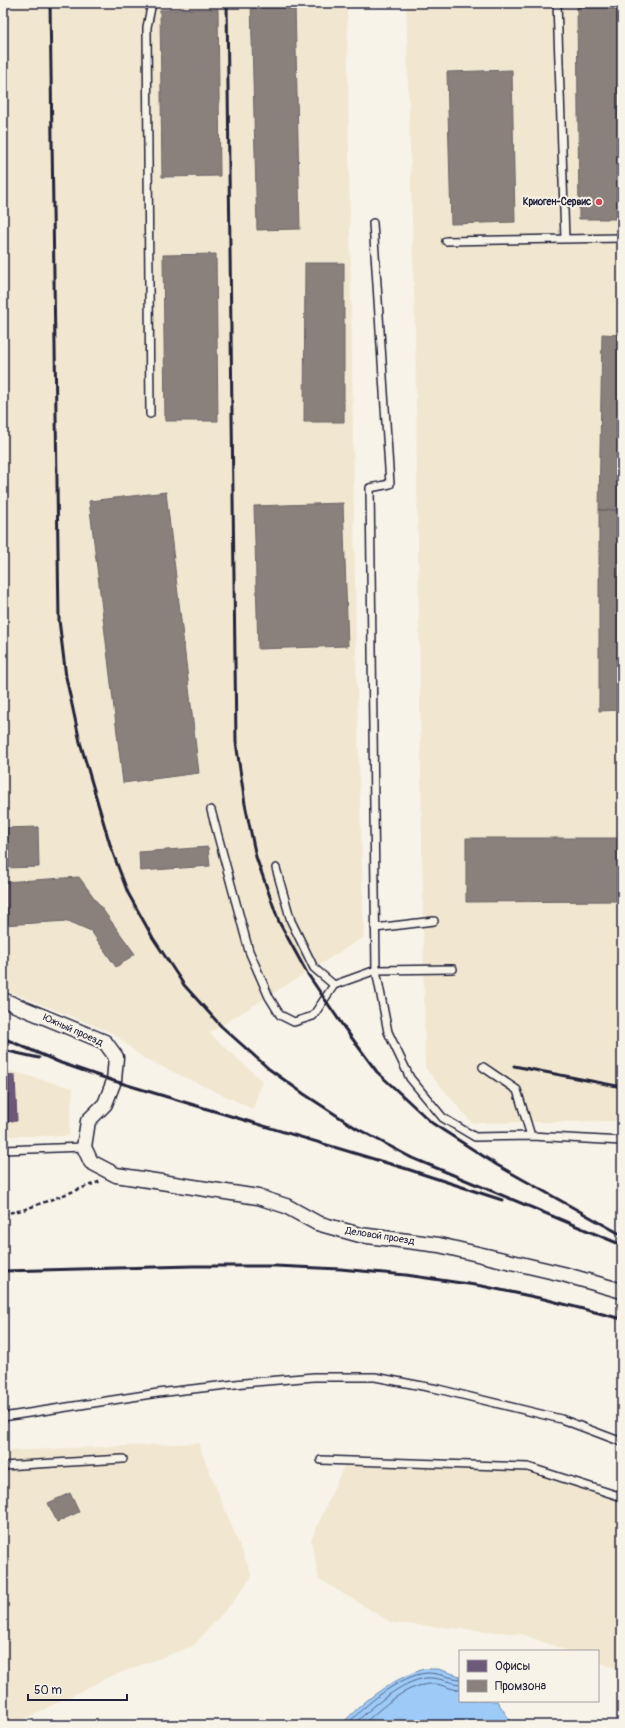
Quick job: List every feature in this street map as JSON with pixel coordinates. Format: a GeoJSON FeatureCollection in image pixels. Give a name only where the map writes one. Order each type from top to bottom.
{"type":"FeatureCollection","features":[{"type":"Feature","properties":{"kind":"street","name":"Южный проезд"},"geometry":{"type":"LineString","coordinates":[[3,1000],[105,1042],[116,1057],[114,1081],[104,1104],[88,1121],[84,1147]]}},
{"type":"Feature","properties":{"kind":"street"},"geometry":{"type":"LineString","coordinates":[[84,1147],[91,1162],[116,1175]]}},
{"type":"Feature","properties":{"kind":"street","name":"Деловой проезд"},"geometry":{"type":"LineString","coordinates":[[116,1175],[258,1197],[286,1206],[317,1223],[360,1235],[440,1245],[563,1274],[622,1291]]}},
{"type":"Feature","properties":{"kind":"lane"},"geometry":{"type":"LineString","coordinates":[[150,414],[147,27],[152,3]]}},
{"type":"Feature","properties":{"kind":"lane"},"geometry":{"type":"LineString","coordinates":[[557,3],[565,239]]}},
{"type":"Feature","properties":{"kind":"lane"},"geometry":{"type":"LineString","coordinates":[[373,223],[390,484],[370,488],[376,970],[388,1032],[410,1078],[443,1118],[476,1137],[530,1136],[622,1141]]}},
{"type":"Feature","properties":{"kind":"lane"},"geometry":{"type":"LineString","coordinates":[[446,241],[622,238]]}},
{"type":"Feature","properties":{"kind":"lane"},"geometry":{"type":"LineString","coordinates":[[211,810],[249,951],[268,997],[280,1015],[294,1022],[313,1016],[334,985],[376,970],[453,969]]}},
{"type":"Feature","properties":{"kind":"lane"},"geometry":{"type":"LineString","coordinates":[[276,868],[291,921],[314,968],[334,985]]}},
{"type":"Feature","properties":{"kind":"lane"},"geometry":{"type":"LineString","coordinates":[[375,928],[434,921]]}},
{"type":"Feature","properties":{"kind":"lane"},"geometry":{"type":"LineString","coordinates":[[484,1067],[518,1090],[530,1136]]}},
{"type":"Feature","properties":{"kind":"lane"},"geometry":{"type":"LineString","coordinates":[[3,1150],[84,1147]]}},
{"type":"Feature","properties":{"kind":"lane"},"geometry":{"type":"LineString","coordinates":[[3,1417],[158,1393],[244,1383],[314,1377],[375,1377],[438,1389],[561,1419],[622,1442]]}},
{"type":"Feature","properties":{"kind":"lane"},"geometry":{"type":"LineString","coordinates":[[3,1466],[123,1459]]}},
{"type":"Feature","properties":{"kind":"lane"},"geometry":{"type":"LineString","coordinates":[[321,1460],[528,1467],[622,1496]]}},
{"type":"Feature","properties":{"kind":"path"},"geometry":{"type":"LineString","coordinates":[[3,1214],[22,1210],[116,1175]]}},
{"type":"Feature","properties":{"kind":"shaded area"},"geometry":{"type":"Polygon","coordinates":[[[3,3],[347,3],[356,656],[364,937],[209,1033],[262,1081],[253,1109],[143,1058],[113,1033],[3,989],[3,3]]]}},
{"type":"Feature","properties":{"kind":"shaded area"},"geometry":{"type":"Polygon","coordinates":[[[406,3],[622,3],[622,1121],[472,1123],[425,1068],[415,329],[406,3]]]}},
{"type":"Feature","properties":{"kind":"shaded area"},"geometry":{"type":"Polygon","coordinates":[[[3,1069],[73,1088],[69,1136],[3,1136],[3,1069]]]}},
{"type":"Feature","properties":{"kind":"shaded area"},"geometry":{"type":"Polygon","coordinates":[[[198,1443],[252,1576],[232,1603],[193,1646],[109,1677],[13,1725],[3,1725],[3,1451],[198,1443]]]}},
{"type":"Feature","properties":{"kind":"shaded area"},"geometry":{"type":"Polygon","coordinates":[[[347,1459],[454,1459],[558,1477],[622,1501],[622,1671],[599,1662],[599,1650],[565,1650],[521,1634],[392,1623],[319,1579],[311,1540],[347,1459]]]}},
{"type":"Feature","properties":{"kind":"water"},"geometry":{"type":"Polygon","coordinates":[[[424,1669],[438,1669],[459,1676],[459,1702],[498,1702],[509,1719],[511,1725],[341,1725],[359,1707],[379,1691],[412,1673],[424,1669]]]}},
{"type":"Feature","properties":{"kind":"building: Офисы"},"geometry":{"type":"Polygon","coordinates":[[[3,1075],[15,1075],[17,1121],[3,1122],[3,1075]]]}},
{"type":"Feature","properties":{"kind":"building: Промзона"},"geometry":{"type":"Polygon","coordinates":[[[251,3],[295,3],[300,229],[257,230],[251,3]]]}},
{"type":"Feature","properties":{"kind":"building: Промзона"},"geometry":{"type":"Polygon","coordinates":[[[577,3],[622,3],[622,219],[579,219],[577,3]]]}},
{"type":"Feature","properties":{"kind":"building: Промзона"},"geometry":{"type":"Polygon","coordinates":[[[218,9],[220,176],[162,177],[160,10],[218,9]]]}},
{"type":"Feature","properties":{"kind":"building: Промзона"},"geometry":{"type":"Polygon","coordinates":[[[512,70],[515,222],[451,224],[447,72],[512,70]]]}},
{"type":"Feature","properties":{"kind":"building: Промзона"},"geometry":{"type":"Polygon","coordinates":[[[216,254],[218,421],[165,421],[163,255],[216,254]]]}},
{"type":"Feature","properties":{"kind":"building: Промзона"},"geometry":{"type":"Polygon","coordinates":[[[305,263],[344,263],[344,422],[304,422],[305,263]]]}},
{"type":"Feature","properties":{"kind":"building: Промзона"},"geometry":{"type":"Polygon","coordinates":[[[602,334],[622,335],[622,510],[599,510],[602,334]]]}},
{"type":"Feature","properties":{"kind":"building: Промзона"},"geometry":{"type":"Polygon","coordinates":[[[166,492],[199,773],[123,783],[89,501],[166,492]]]}},
{"type":"Feature","properties":{"kind":"building: Промзона"},"geometry":{"type":"Polygon","coordinates":[[[343,503],[348,646],[258,649],[254,506],[343,503]]]}},
{"type":"Feature","properties":{"kind":"building: Промзона"},"geometry":{"type":"Polygon","coordinates":[[[599,510],[622,510],[622,710],[599,711],[599,510]]]}},
{"type":"Feature","properties":{"kind":"building: Промзона"},"geometry":{"type":"Polygon","coordinates":[[[38,827],[39,867],[3,868],[3,828],[38,827]]]}},
{"type":"Feature","properties":{"kind":"building: Промзона"},"geometry":{"type":"Polygon","coordinates":[[[466,838],[622,838],[622,901],[466,902],[466,838]]]}},
{"type":"Feature","properties":{"kind":"building: Промзона"},"geometry":{"type":"Polygon","coordinates":[[[208,847],[210,866],[140,871],[139,852],[208,847]]]}},
{"type":"Feature","properties":{"kind":"building: Промзона"},"geometry":{"type":"Polygon","coordinates":[[[79,877],[135,954],[116,967],[91,931],[68,921],[3,925],[3,882],[79,877]]]}},
{"type":"Feature","properties":{"kind":"building: Промзона"},"geometry":{"type":"Polygon","coordinates":[[[70,1493],[79,1512],[57,1522],[48,1503],[70,1493]]]}},
{"type":"Feature","properties":{"kind":"railway"},"geometry":{"type":"LineString","coordinates":[[50,3],[59,620],[66,677],[80,742],[111,848],[128,893],[153,938],[184,985],[221,1026],[269,1069],[304,1094],[356,1128],[410,1157],[622,1245]]}},
{"type":"Feature","properties":{"kind":"railway"},"geometry":{"type":"LineString","coordinates":[[227,3],[236,742],[245,804],[256,857],[279,922],[307,973],[343,1026],[377,1072],[432,1123],[497,1165],[622,1235]]}},
{"type":"Feature","properties":{"kind":"railway"},"geometry":{"type":"LineString","coordinates":[[3,1038],[61,1063],[114,1081],[407,1169],[502,1200]]}},
{"type":"Feature","properties":{"kind":"railway"},"geometry":{"type":"LineString","coordinates":[[3,1050],[39,1058]]}},
{"type":"Feature","properties":{"kind":"railway"},"geometry":{"type":"LineString","coordinates":[[514,1066],[622,1087]]}},
{"type":"Feature","properties":{"kind":"railway"},"geometry":{"type":"LineString","coordinates":[[3,1271],[193,1266],[275,1266],[340,1269],[406,1275],[482,1286],[544,1299],[622,1319]]}},
{"type":"Feature","properties":{"kind":"place","name":"Криоген-Сервис"},"geometry":{"type":"Point","coordinates":[599,202]}}]}
